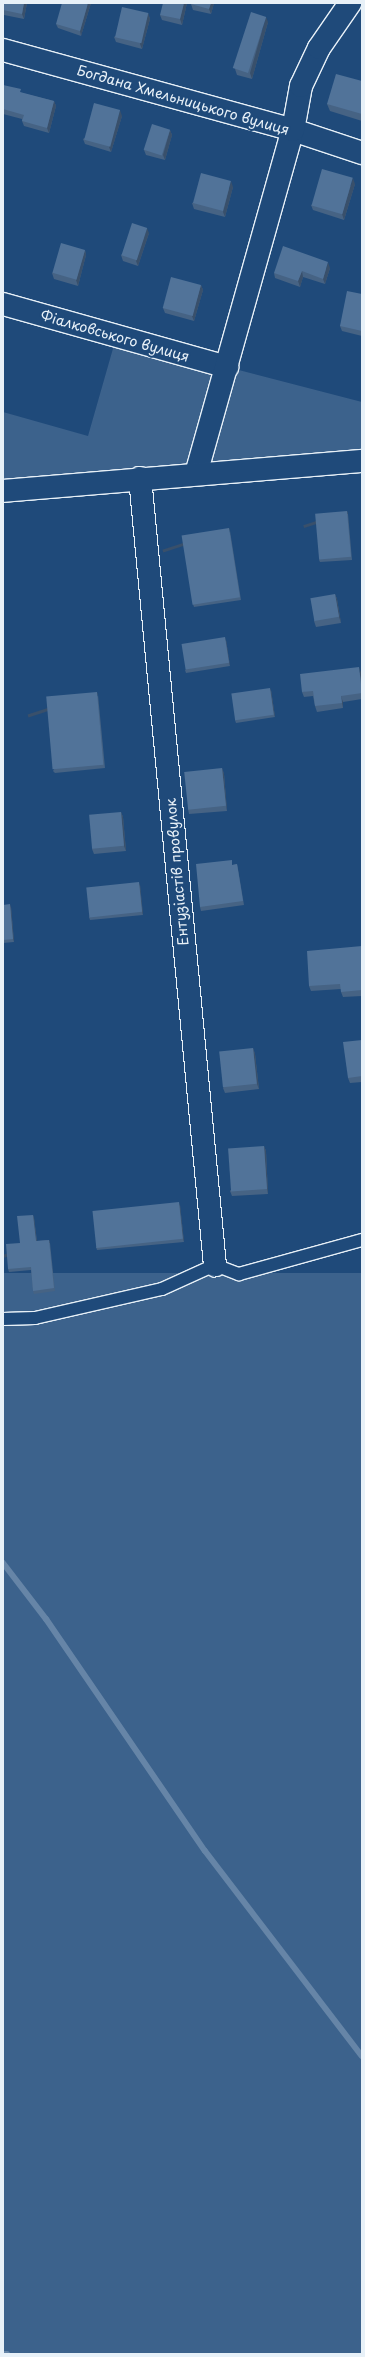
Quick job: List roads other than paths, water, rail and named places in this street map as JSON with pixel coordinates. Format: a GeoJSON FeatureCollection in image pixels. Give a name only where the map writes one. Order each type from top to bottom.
{"type":"FeatureCollection","features":[{"type":"Feature","properties":{"kind":"street"},"geometry":{"type":"LineString","coordinates":[[196,474],[293,130],[302,86],[319,48],[350,3]]}},
{"type":"Feature","properties":{"kind":"street","name":"Богдана Хмельницького вулиця"},"geometry":{"type":"LineString","coordinates":[[3,50],[293,130],[362,153]]}},
{"type":"Feature","properties":{"kind":"street","name":"Фіалковського вулиця"},"geometry":{"type":"LineString","coordinates":[[3,304],[227,367]]}},
{"type":"Feature","properties":{"kind":"street"},"geometry":{"type":"LineString","coordinates":[[3,491],[140,478],[362,461]]}},
{"type":"Feature","properties":{"kind":"street","name":"Ентузіастів провулок"},"geometry":{"type":"LineString","coordinates":[[140,478],[215,1265]]}},
{"type":"Feature","properties":{"kind":"lane"},"geometry":{"type":"LineString","coordinates":[[3,1319],[35,1318],[162,1289],[215,1265],[239,1274],[362,1240]]}},
{"type":"Feature","properties":{"kind":"waterway"},"geometry":{"type":"LineString","coordinates":[[3,1563],[46,1619],[205,1851],[362,2056]]}}]}
